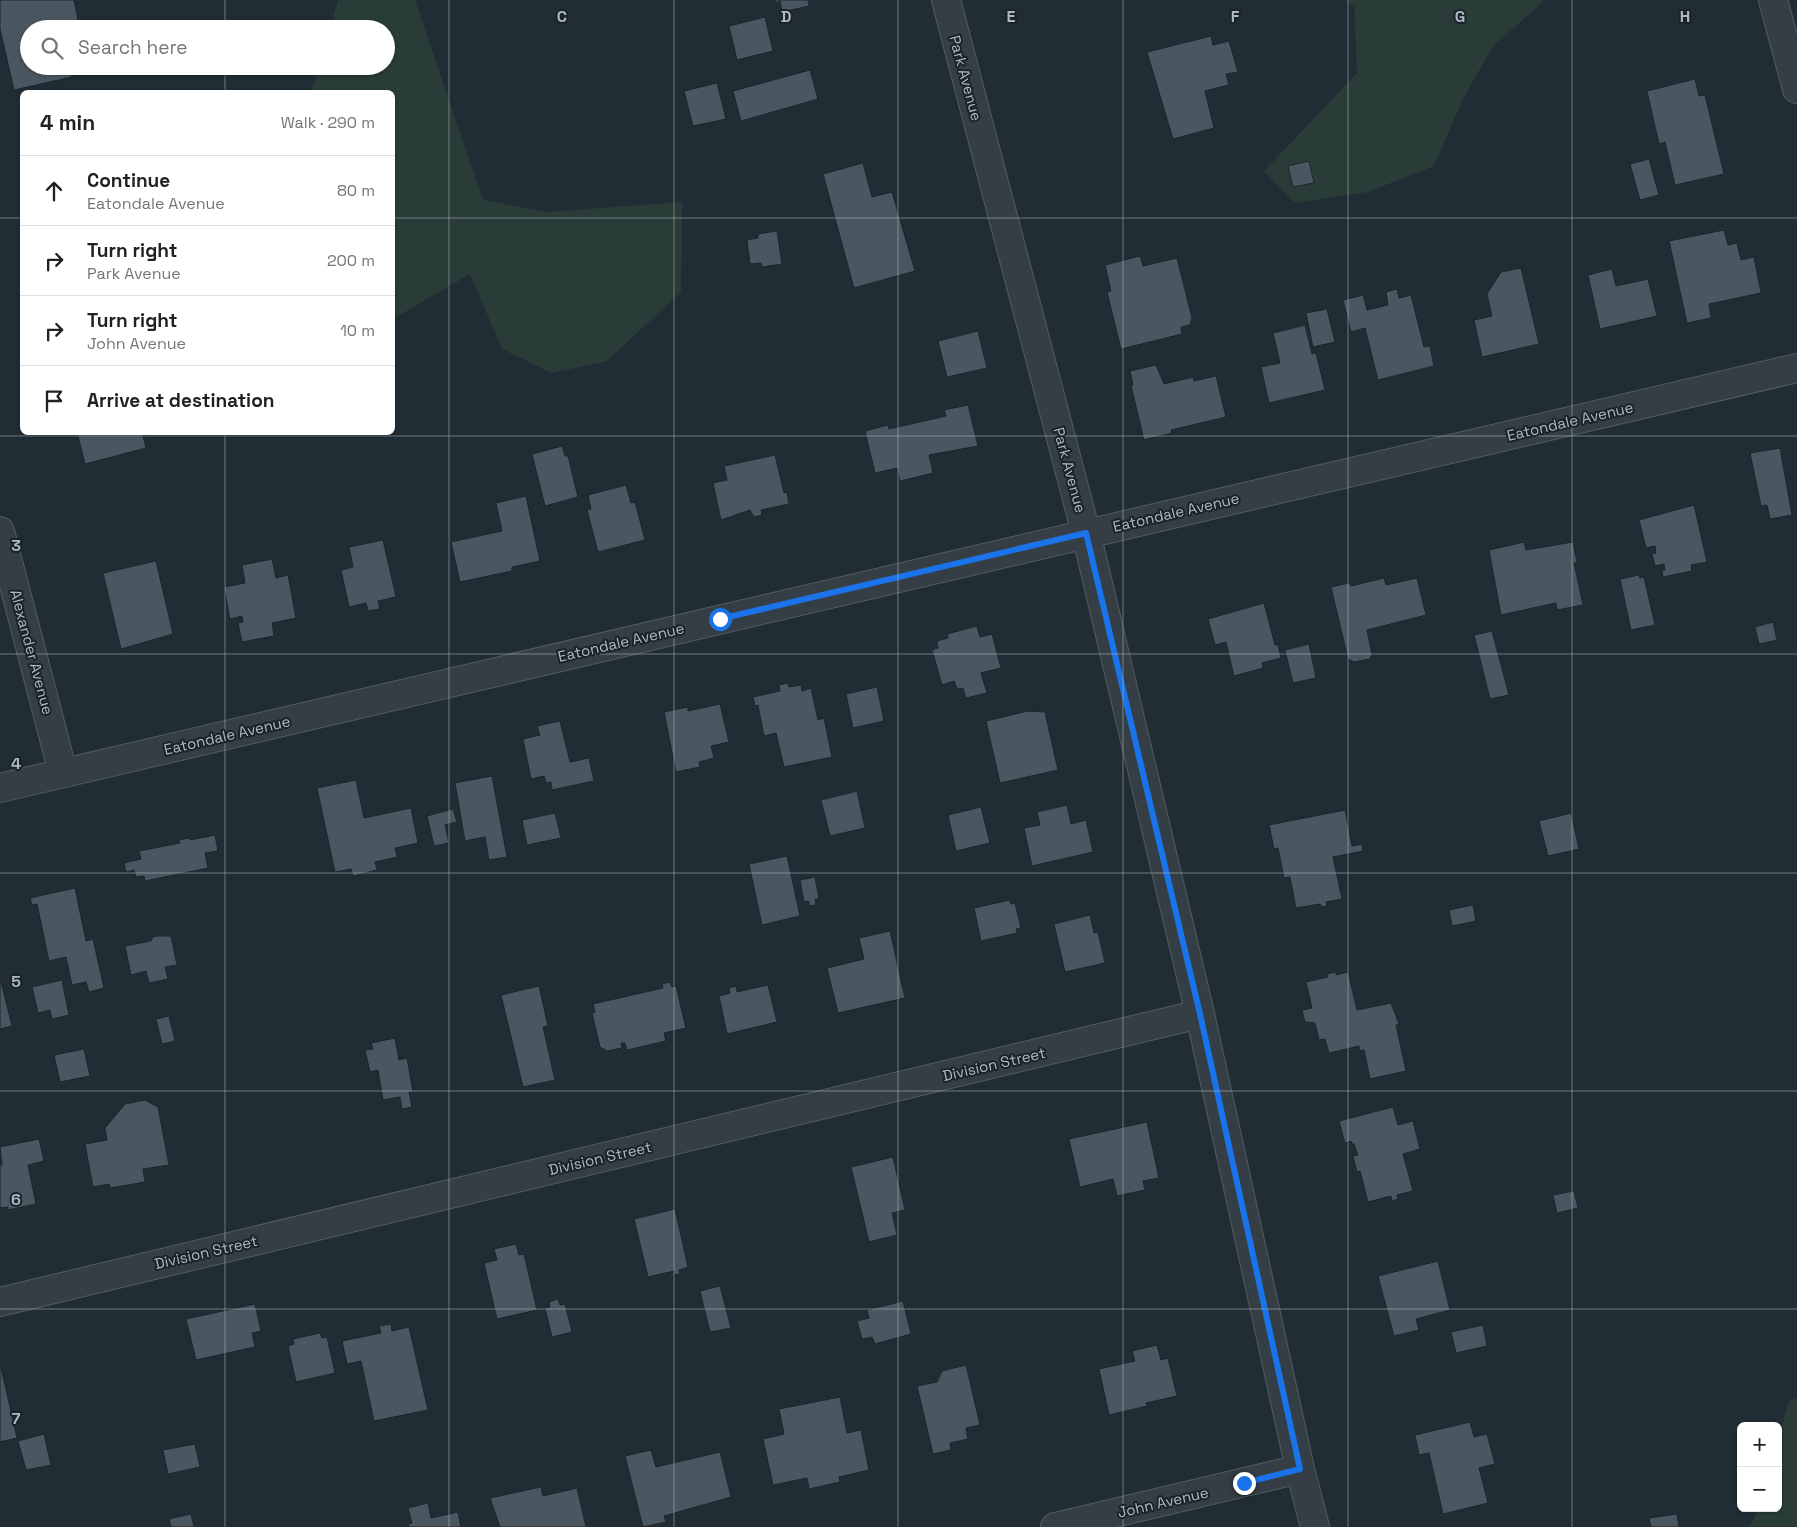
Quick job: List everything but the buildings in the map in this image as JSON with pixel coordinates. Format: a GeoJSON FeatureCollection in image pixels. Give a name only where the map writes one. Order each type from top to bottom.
{"type":"FeatureCollection","features":[{"type":"Feature","properties":{"kind":"street","name":"Park Avenue"},"geometry":{"type":"LineString","coordinates":[[946,0],[1086,533],[1200,1014],[1300,1469],[1315,1527]]}},
{"type":"Feature","properties":{"kind":"street"},"geometry":{"type":"LineString","coordinates":[[1773,0],[1797,89]]}},
{"type":"Feature","properties":{"kind":"street","name":"Eatondale Avenue"},"geometry":{"type":"LineString","coordinates":[[0,788],[1797,368]]}},
{"type":"Feature","properties":{"kind":"street","name":"Alexander Avenue"},"geometry":{"type":"LineString","coordinates":[[0,531],[63,773]]}},
{"type":"Feature","properties":{"kind":"street","name":"Division Street"},"geometry":{"type":"LineString","coordinates":[[0,1302],[1200,1014]]}},
{"type":"Feature","properties":{"kind":"street","name":"John Avenue"},"geometry":{"type":"LineString","coordinates":[[1055,1527],[1300,1469]]}},
{"type":"Feature","properties":{"kind":"green space"},"geometry":{"type":"Polygon","coordinates":[[[338,0],[415,0],[483,200],[547,212],[682,202],[681,292],[607,361],[552,373],[502,349],[470,274],[395,318],[395,90],[312,89],[316,75],[395,75],[395,20],[332,20],[338,0]]]}},
{"type":"Feature","properties":{"kind":"green space"},"geometry":{"type":"Polygon","coordinates":[[[1345,0],[1541,0],[1543,2],[1493,46],[1463,99],[1434,166],[1368,192],[1295,203],[1264,171],[1357,73],[1354,7],[1345,0]]]}},
{"type":"Feature","properties":{"kind":"green space"},"geometry":{"type":"Polygon","coordinates":[[[1797,1398],[1797,1527],[1749,1527],[1757,1512],[1782,1512],[1782,1426],[1789,1401],[1797,1398]]]}},
{"type":"Feature","properties":{"kind":"route"},"geometry":{"type":"LineString","coordinates":[[720,619],[1086,533],[1200,1014],[1300,1469],[1244,1483]]}}]}
